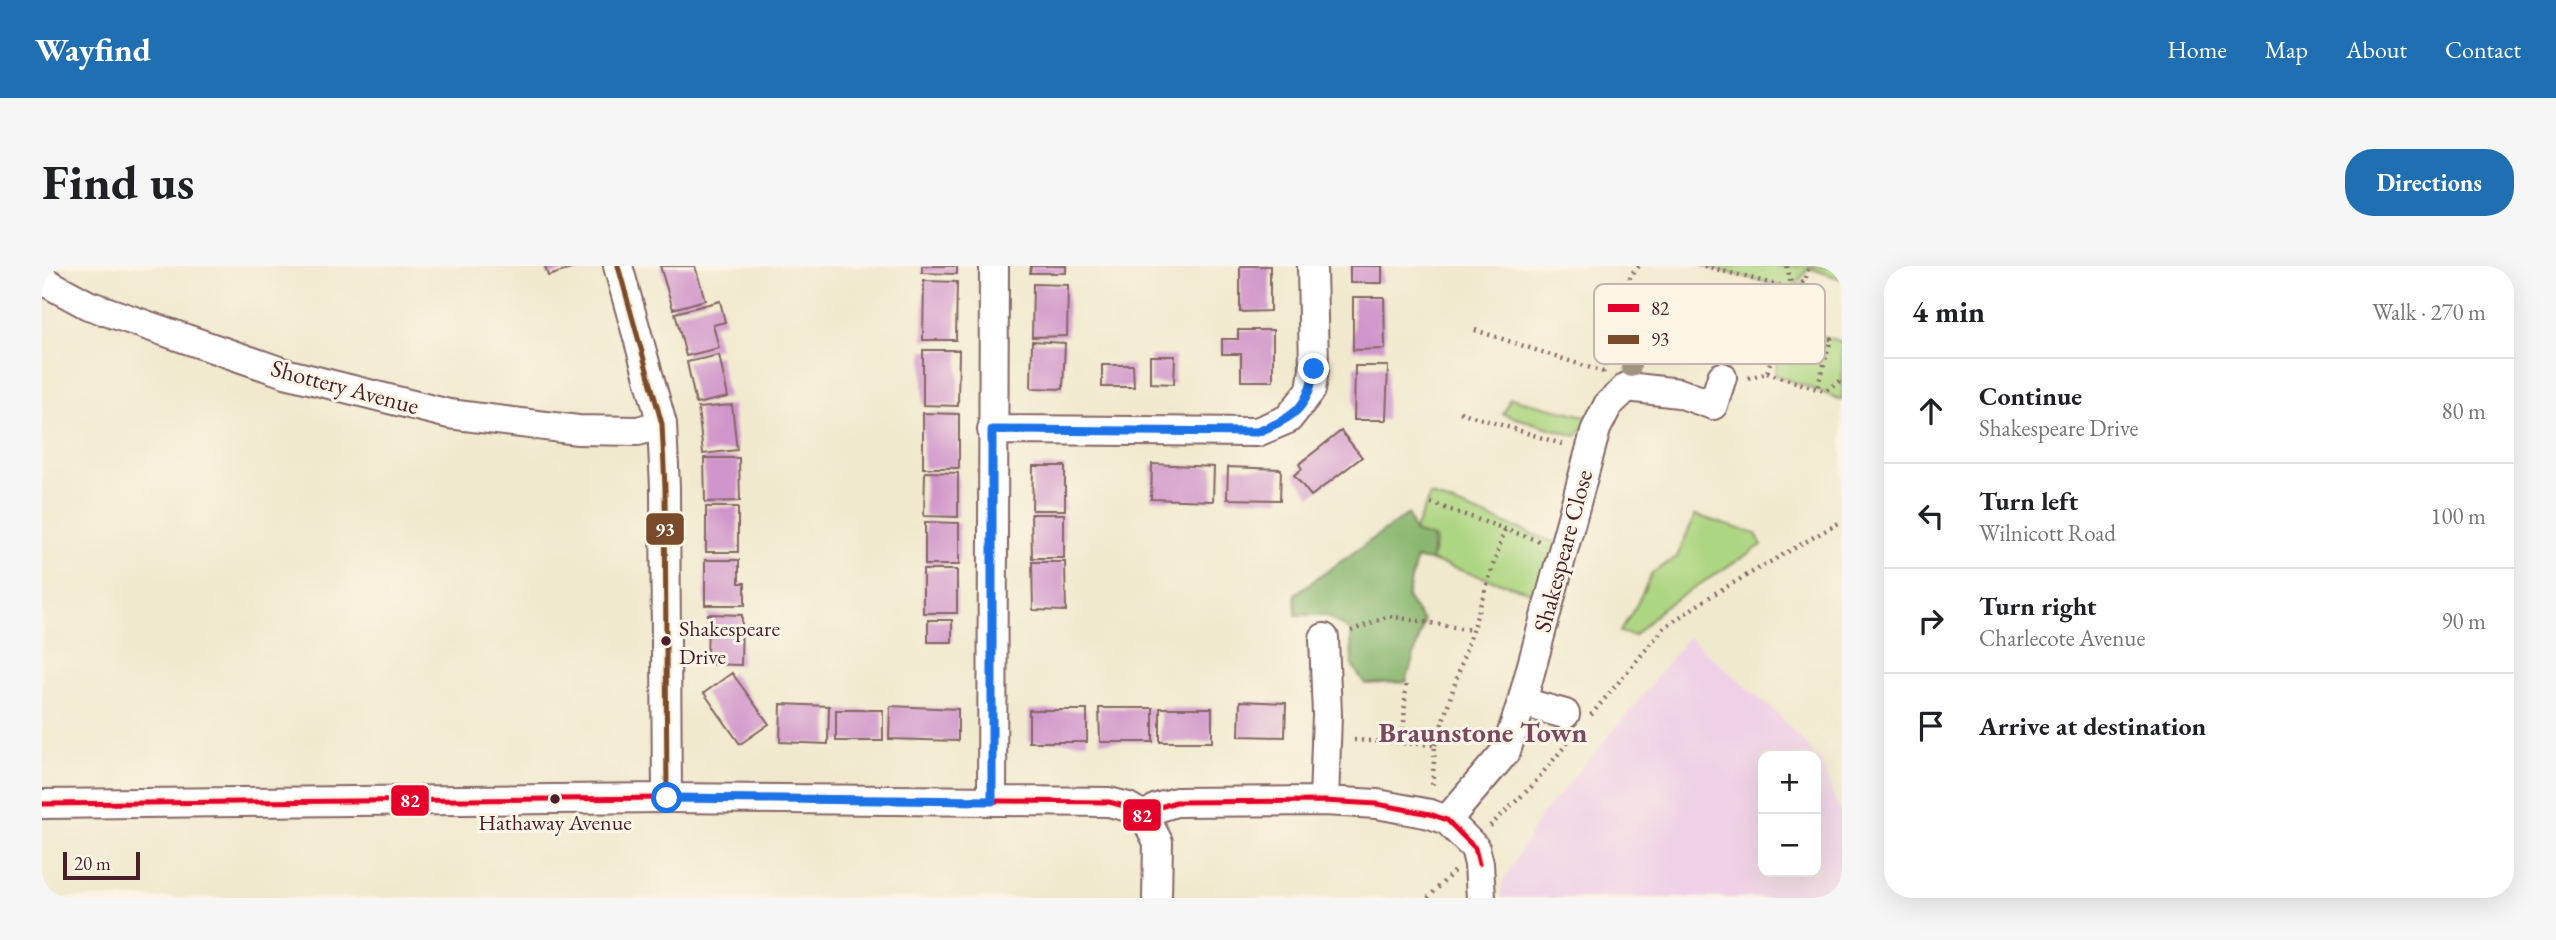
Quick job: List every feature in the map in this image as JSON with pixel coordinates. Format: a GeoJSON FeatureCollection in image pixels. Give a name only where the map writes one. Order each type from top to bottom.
{"type":"FeatureCollection","features":[{"type":"Feature","properties":{"kind":"street"},"geometry":{"type":"LineString","coordinates":[[618,266],[662,424],[666,488],[667,798]]}},
{"type":"Feature","properties":{"kind":"street"},"geometry":{"type":"LineString","coordinates":[[992,801],[994,266]]}},
{"type":"Feature","properties":{"kind":"street"},"geometry":{"type":"LineString","coordinates":[[992,430],[1257,432],[1288,419],[1311,390],[1314,369],[1312,266]]}},
{"type":"Feature","properties":{"kind":"street","name":"Shottery Avenue"},"geometry":{"type":"LineString","coordinates":[[42,280],[88,305],[285,373],[449,414],[611,432],[638,430],[662,424]]}},
{"type":"Feature","properties":{"kind":"street"},"geometry":{"type":"LineString","coordinates":[[1608,405],[1627,387],[1679,393],[1713,405],[1722,377]]}},
{"type":"Feature","properties":{"kind":"street","name":"Shakespeare Close"},"geometry":{"type":"LineString","coordinates":[[1439,817],[1506,751],[1522,702],[1589,452],[1596,429],[1608,405]]}},
{"type":"Feature","properties":{"kind":"street"},"geometry":{"type":"LineString","coordinates":[[1324,801],[1327,715],[1337,635]]}},
{"type":"Feature","properties":{"kind":"street"},"geometry":{"type":"LineString","coordinates":[[1522,702],[1565,713]]}},
{"type":"Feature","properties":{"kind":"street"},"geometry":{"type":"LineString","coordinates":[[42,804],[667,798],[1109,802],[1128,807],[1145,817],[1153,829],[1158,842],[1157,898]]}},
{"type":"Feature","properties":{"kind":"street"},"geometry":{"type":"LineString","coordinates":[[1145,817],[1157,808],[1176,802],[1324,801],[1377,804],[1439,817],[1475,848],[1481,882]]}},
{"type":"Feature","properties":{"kind":"path"},"geometry":{"type":"LineString","coordinates":[[1628,284],[1631,274],[1639,266]]}},
{"type":"Feature","properties":{"kind":"path"},"geometry":{"type":"LineString","coordinates":[[1703,266],[1773,284]]}},
{"type":"Feature","properties":{"kind":"path"},"geometry":{"type":"LineString","coordinates":[[1787,266],[1791,284]]}},
{"type":"Feature","properties":{"kind":"path"},"geometry":{"type":"LineString","coordinates":[[1801,284],[1805,282],[1809,266]]}},
{"type":"Feature","properties":{"kind":"path"},"geometry":{"type":"LineString","coordinates":[[1475,330],[1603,372]]}},
{"type":"Feature","properties":{"kind":"path"},"geometry":{"type":"LineString","coordinates":[[1825,337],[1831,339],[1825,360]]}},
{"type":"Feature","properties":{"kind":"path"},"geometry":{"type":"LineString","coordinates":[[1605,364],[1598,390],[1608,405]]}},
{"type":"Feature","properties":{"kind":"path"},"geometry":{"type":"LineString","coordinates":[[1768,373],[1771,364]]}},
{"type":"Feature","properties":{"kind":"path"},"geometry":{"type":"LineString","coordinates":[[1817,389],[1824,364]]}},
{"type":"Feature","properties":{"kind":"path"},"geometry":{"type":"LineString","coordinates":[[1722,377],[1752,378],[1768,373],[1824,391],[1842,380]]}},
{"type":"Feature","properties":{"kind":"path"},"geometry":{"type":"LineString","coordinates":[[1460,412],[1589,452]]}},
{"type":"Feature","properties":{"kind":"path"},"geometry":{"type":"LineString","coordinates":[[1431,503],[1563,550]]}},
{"type":"Feature","properties":{"kind":"path"},"geometry":{"type":"LineString","coordinates":[[1665,627],[1714,594],[1842,521]]}},
{"type":"Feature","properties":{"kind":"path"},"geometry":{"type":"LineString","coordinates":[[1439,817],[1435,745],[1505,529]]}},
{"type":"Feature","properties":{"kind":"path"},"geometry":{"type":"LineString","coordinates":[[1337,635],[1389,616],[1472,631]]}},
{"type":"Feature","properties":{"kind":"path"},"geometry":{"type":"LineString","coordinates":[[1403,743],[1406,682]]}},
{"type":"Feature","properties":{"kind":"path"},"geometry":{"type":"LineString","coordinates":[[1354,740],[1435,745]]}},
{"type":"Feature","properties":{"kind":"shaded area"},"geometry":{"type":"Polygon","coordinates":[[[1688,637],[1778,714],[1811,751],[1758,751],[1758,877],[1821,877],[1821,764],[1842,817],[1842,898],[1501,898],[1502,883],[1542,814],[1631,710],[1688,637]]]}},
{"type":"Feature","properties":{"kind":"green space"},"geometry":{"type":"Polygon","coordinates":[[[1703,266],[1842,266],[1842,279],[1809,268],[1796,284],[1773,284],[1703,266]]]}},
{"type":"Feature","properties":{"kind":"green space"},"geometry":{"type":"Polygon","coordinates":[[[1825,337],[1842,342],[1842,400],[1775,375],[1777,364],[1825,364],[1825,337]]]}},
{"type":"Feature","properties":{"kind":"green space"},"geometry":{"type":"Polygon","coordinates":[[[1510,398],[1590,417],[1577,436],[1503,414],[1510,398]]]}},
{"type":"Feature","properties":{"kind":"green space"},"geometry":{"type":"Polygon","coordinates":[[[1430,495],[1564,546],[1550,598],[1431,561],[1436,540],[1414,532],[1430,495]]]}},
{"type":"Feature","properties":{"kind":"green space"},"geometry":{"type":"Polygon","coordinates":[[[1408,514],[1414,532],[1433,538],[1431,561],[1416,559],[1407,598],[1424,622],[1406,682],[1365,684],[1352,665],[1351,631],[1325,615],[1296,615],[1295,594],[1408,514]]]}},
{"type":"Feature","properties":{"kind":"green space"},"geometry":{"type":"Polygon","coordinates":[[[1695,515],[1756,534],[1762,545],[1662,608],[1634,636],[1620,632],[1652,573],[1677,557],[1695,515]]]}},
{"type":"Feature","properties":{"kind":"building"},"geometry":{"type":"Polygon","coordinates":[[[545,266],[578,266],[578,267],[548,276],[545,266]]]}},
{"type":"Feature","properties":{"kind":"building"},"geometry":{"type":"Polygon","coordinates":[[[660,266],[695,266],[705,300],[673,309],[660,266]]]}},
{"type":"Feature","properties":{"kind":"building"},"geometry":{"type":"Polygon","coordinates":[[[922,266],[957,266],[957,274],[922,273],[922,266]]]}},
{"type":"Feature","properties":{"kind":"building"},"geometry":{"type":"Polygon","coordinates":[[[1031,266],[1066,266],[1066,273],[1030,273],[1031,266]]]}},
{"type":"Feature","properties":{"kind":"building"},"geometry":{"type":"Polygon","coordinates":[[[1240,266],[1270,266],[1270,311],[1240,312],[1240,266]]]}},
{"type":"Feature","properties":{"kind":"building"},"geometry":{"type":"Polygon","coordinates":[[[1350,266],[1382,266],[1382,283],[1350,283],[1350,266]]]}},
{"type":"Feature","properties":{"kind":"building"},"geometry":{"type":"Polygon","coordinates":[[[924,281],[957,282],[956,340],[923,340],[924,281]]]}},
{"type":"Feature","properties":{"kind":"building"},"geometry":{"type":"Polygon","coordinates":[[[1033,284],[1068,285],[1067,336],[1032,337],[1033,284]]]}},
{"type":"Feature","properties":{"kind":"building"},"geometry":{"type":"Polygon","coordinates":[[[1353,297],[1384,297],[1385,349],[1353,350],[1353,297]]]}},
{"type":"Feature","properties":{"kind":"building"},"geometry":{"type":"Polygon","coordinates":[[[720,301],[725,322],[713,325],[719,348],[686,356],[675,313],[720,301]]]}},
{"type":"Feature","properties":{"kind":"building"},"geometry":{"type":"Polygon","coordinates":[[[1238,330],[1273,330],[1273,381],[1241,381],[1241,354],[1222,354],[1222,339],[1238,339],[1238,330]]]}},
{"type":"Feature","properties":{"kind":"building"},"geometry":{"type":"Polygon","coordinates":[[[1032,341],[1065,343],[1063,389],[1031,388],[1032,341]]]}},
{"type":"Feature","properties":{"kind":"building"},"geometry":{"type":"Polygon","coordinates":[[[923,350],[959,350],[958,406],[923,405],[923,350]]]}},
{"type":"Feature","properties":{"kind":"building"},"geometry":{"type":"Polygon","coordinates":[[[719,355],[728,397],[696,404],[687,362],[719,355]]]}},
{"type":"Feature","properties":{"kind":"building"},"geometry":{"type":"Polygon","coordinates":[[[1150,356],[1175,356],[1174,384],[1150,383],[1150,356]]]}},
{"type":"Feature","properties":{"kind":"building"},"geometry":{"type":"Polygon","coordinates":[[[1102,365],[1133,365],[1134,387],[1102,387],[1102,365]]]}},
{"type":"Feature","properties":{"kind":"building"},"geometry":{"type":"Polygon","coordinates":[[[1355,366],[1388,366],[1386,420],[1354,420],[1355,366]]]}},
{"type":"Feature","properties":{"kind":"building"},"geometry":{"type":"Polygon","coordinates":[[[732,405],[737,450],[703,454],[698,408],[732,405]]]}},
{"type":"Feature","properties":{"kind":"building"},"geometry":{"type":"Polygon","coordinates":[[[923,413],[959,414],[959,468],[923,468],[923,413]]]}},
{"type":"Feature","properties":{"kind":"building"},"geometry":{"type":"Polygon","coordinates":[[[1341,431],[1362,457],[1311,496],[1294,475],[1302,469],[1299,464],[1341,431]]]}},
{"type":"Feature","properties":{"kind":"building"},"geometry":{"type":"Polygon","coordinates":[[[704,458],[739,458],[740,501],[705,502],[704,458]]]}},
{"type":"Feature","properties":{"kind":"building"},"geometry":{"type":"Polygon","coordinates":[[[1152,464],[1214,467],[1213,501],[1151,499],[1152,464]]]}},
{"type":"Feature","properties":{"kind":"building"},"geometry":{"type":"Polygon","coordinates":[[[1033,466],[1065,466],[1065,510],[1032,510],[1033,466]]]}},
{"type":"Feature","properties":{"kind":"building"},"geometry":{"type":"Polygon","coordinates":[[[1228,467],[1281,469],[1280,500],[1227,499],[1228,467]]]}},
{"type":"Feature","properties":{"kind":"building"},"geometry":{"type":"Polygon","coordinates":[[[925,472],[958,473],[958,517],[924,516],[925,472]]]}},
{"type":"Feature","properties":{"kind":"building"},"geometry":{"type":"Polygon","coordinates":[[[706,507],[738,507],[738,552],[706,552],[706,507]]]}},
{"type":"Feature","properties":{"kind":"building"},"geometry":{"type":"Polygon","coordinates":[[[1031,514],[1064,514],[1064,558],[1032,558],[1031,514]]]}},
{"type":"Feature","properties":{"kind":"building"},"geometry":{"type":"Polygon","coordinates":[[[925,522],[959,523],[959,565],[925,565],[925,522]]]}},
{"type":"Feature","properties":{"kind":"building"},"geometry":{"type":"Polygon","coordinates":[[[705,560],[739,560],[739,583],[745,583],[745,605],[705,605],[705,560]]]}},
{"type":"Feature","properties":{"kind":"building"},"geometry":{"type":"Polygon","coordinates":[[[1032,562],[1065,562],[1066,611],[1033,610],[1032,562]]]}},
{"type":"Feature","properties":{"kind":"building"},"geometry":{"type":"Polygon","coordinates":[[[923,570],[957,570],[957,613],[923,613],[923,570]]]}},
{"type":"Feature","properties":{"kind":"building"},"geometry":{"type":"Polygon","coordinates":[[[708,614],[742,615],[741,665],[707,664],[708,614]]]}},
{"type":"Feature","properties":{"kind":"building"},"geometry":{"type":"Polygon","coordinates":[[[928,620],[952,620],[952,642],[928,642],[928,620]]]}},
{"type":"Feature","properties":{"kind":"building"},"geometry":{"type":"Polygon","coordinates":[[[732,673],[769,724],[740,744],[704,693],[732,673]]]}},
{"type":"Feature","properties":{"kind":"building"},"geometry":{"type":"Polygon","coordinates":[[[1240,701],[1286,703],[1285,737],[1239,736],[1240,701]]]}},
{"type":"Feature","properties":{"kind":"building"},"geometry":{"type":"Polygon","coordinates":[[[781,704],[829,706],[828,744],[780,742],[781,704]]]}},
{"type":"Feature","properties":{"kind":"building"},"geometry":{"type":"Polygon","coordinates":[[[890,706],[958,709],[958,741],[889,739],[890,706]]]}},
{"type":"Feature","properties":{"kind":"building"},"geometry":{"type":"Polygon","coordinates":[[[1099,708],[1153,708],[1153,742],[1100,742],[1099,708]]]}},
{"type":"Feature","properties":{"kind":"building"},"geometry":{"type":"Polygon","coordinates":[[[1160,708],[1212,708],[1212,742],[1160,742],[1160,708]]]}},
{"type":"Feature","properties":{"kind":"building"},"geometry":{"type":"Polygon","coordinates":[[[836,710],[883,710],[883,741],[836,741],[836,710]]]}},
{"type":"Feature","properties":{"kind":"building"},"geometry":{"type":"Polygon","coordinates":[[[1029,710],[1087,710],[1087,742],[1029,742],[1029,710]]]}},
{"type":"Feature","properties":{"kind":"transit line","name":"93"},"geometry":{"type":"LineString","coordinates":[[618,266],[662,424],[665,488],[667,798]]}},
{"type":"Feature","properties":{"kind":"transit line","name":"82"},"geometry":{"type":"LineString","coordinates":[[42,804],[667,798],[1109,802],[1128,807],[1145,817],[1157,808],[1176,802],[1324,801],[1377,804],[1447,820],[1475,848],[1479,864]]}},
{"type":"Feature","properties":{"kind":"place","name":"Shakespeare Drive"},"geometry":{"type":"Point","coordinates":[666,641]}},
{"type":"Feature","properties":{"kind":"place","name":"Hathaway Avenue"},"geometry":{"type":"Point","coordinates":[555,799]}},
{"type":"Feature","properties":{"kind":"district","name":"Braunstone Town"},"geometry":{"type":"Point","coordinates":[1483,732]}},
{"type":"Feature","properties":{"kind":"route"},"geometry":{"type":"LineString","coordinates":[[667,798],[992,801],[992,430],[1257,432],[1288,419],[1300,406],[1311,390],[1314,369]]}}]}
